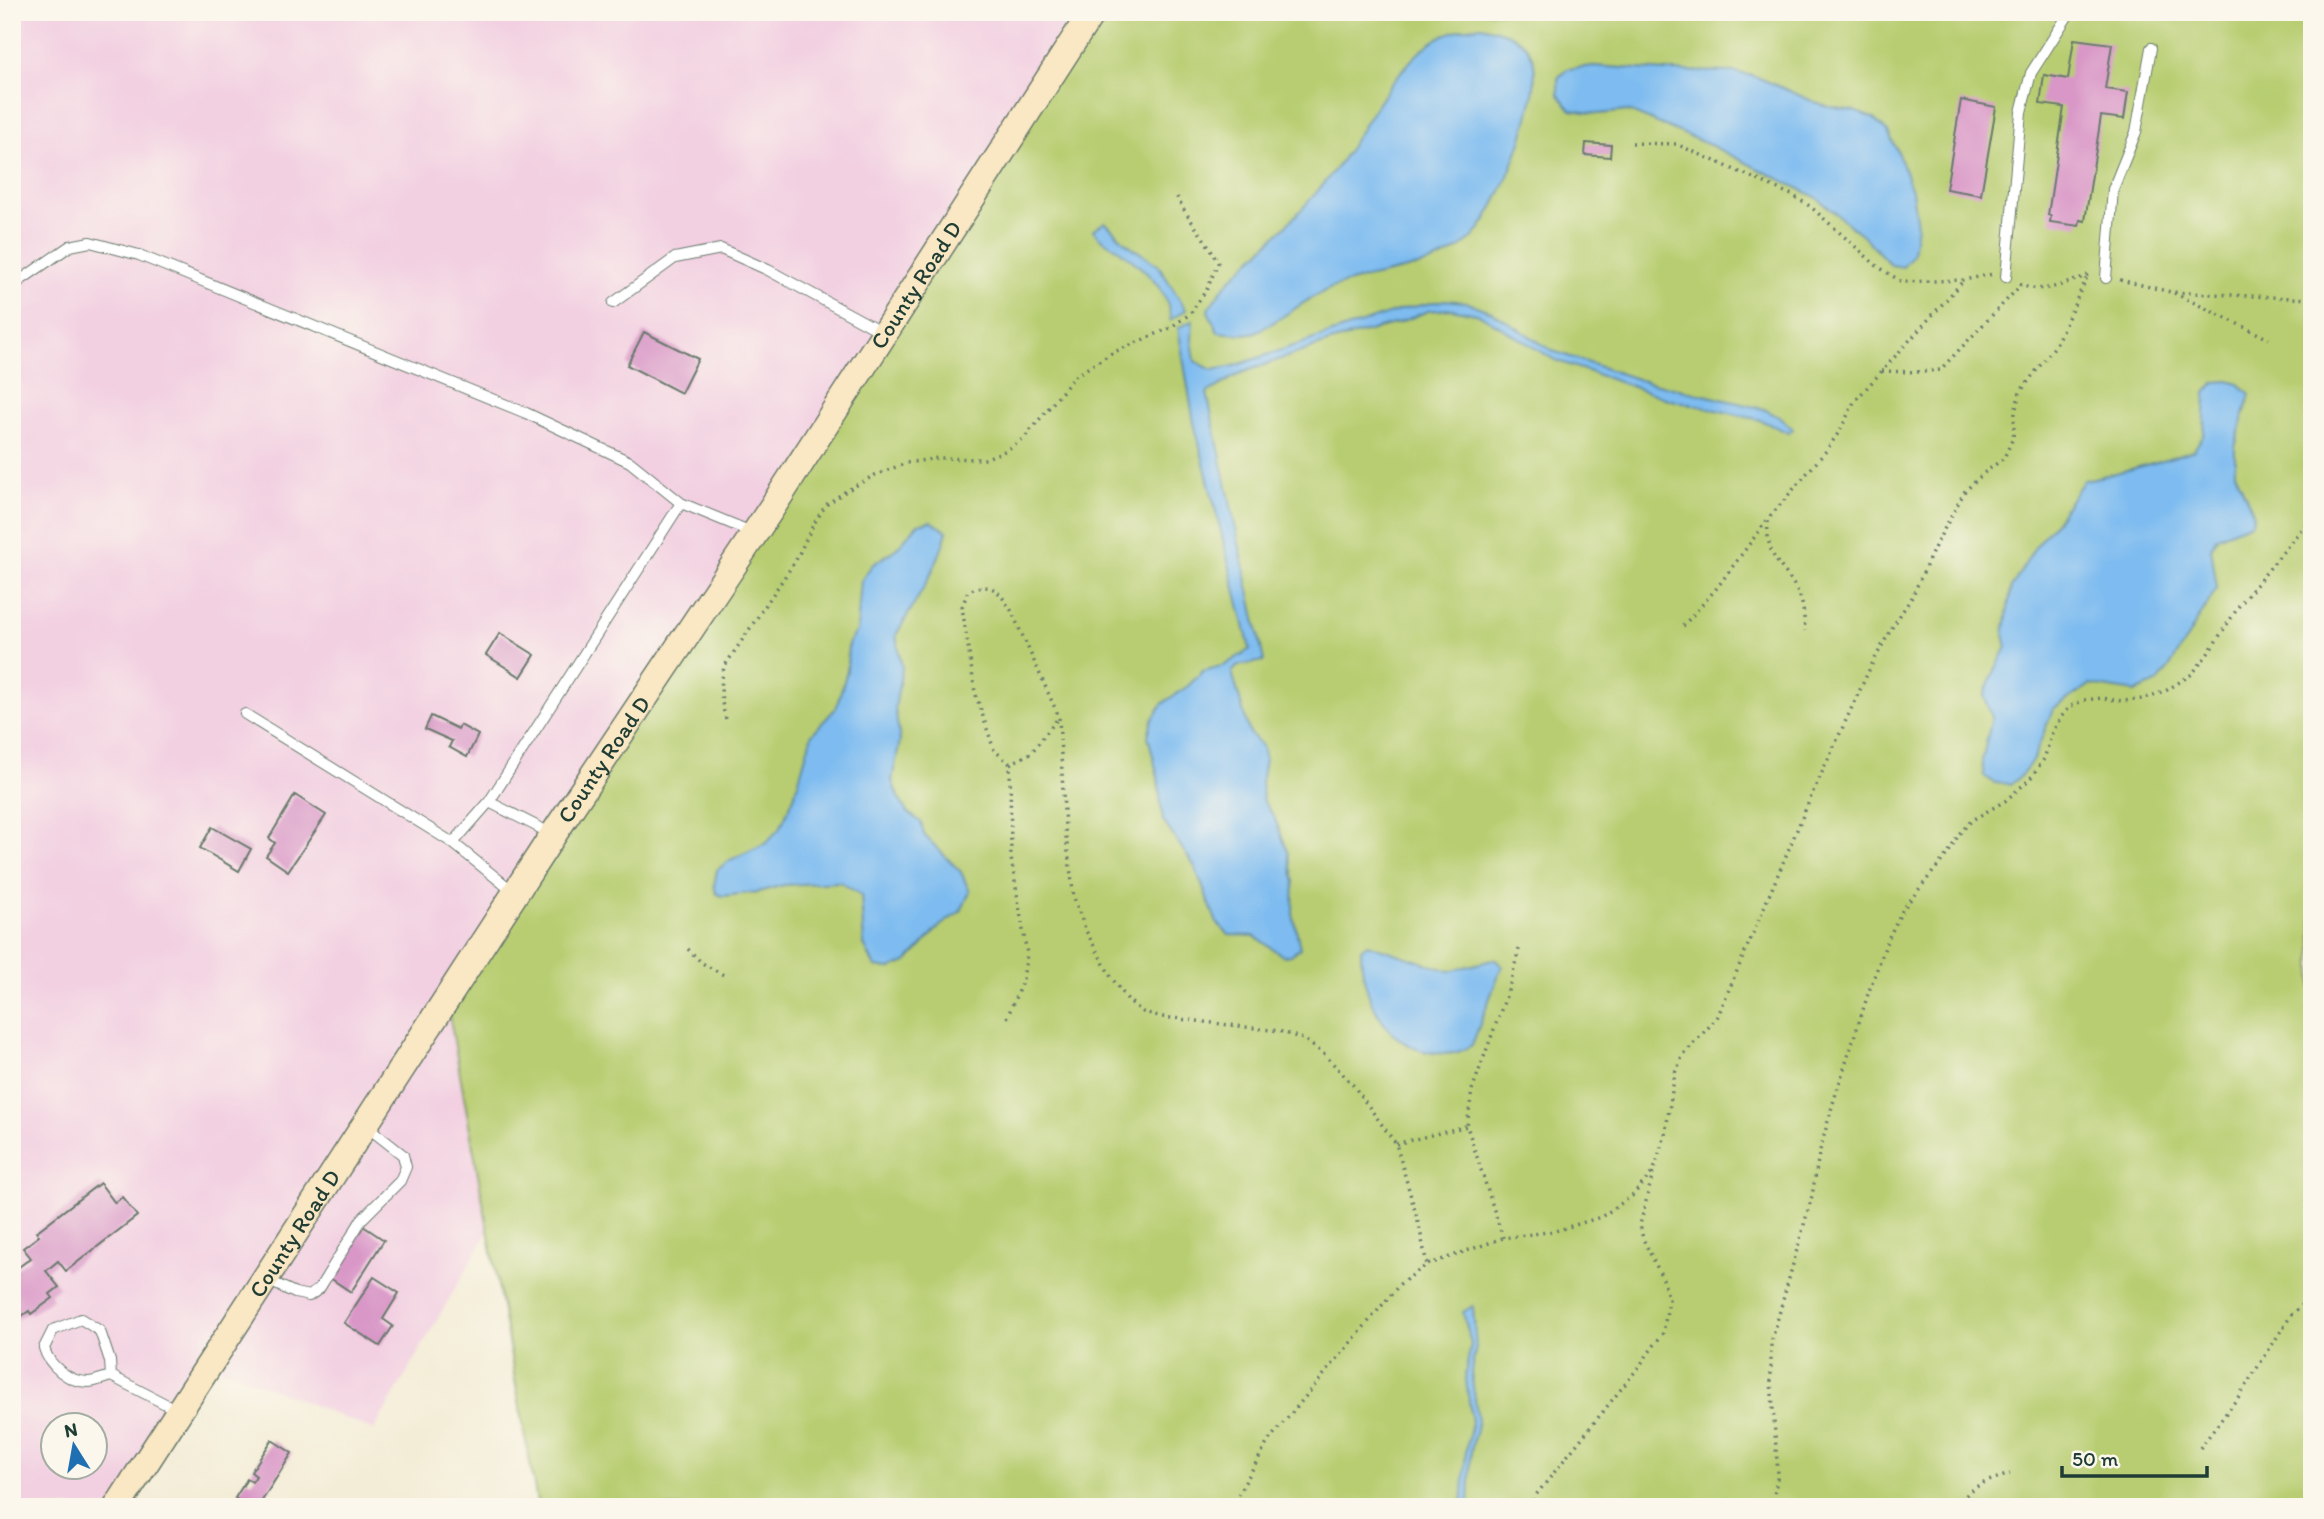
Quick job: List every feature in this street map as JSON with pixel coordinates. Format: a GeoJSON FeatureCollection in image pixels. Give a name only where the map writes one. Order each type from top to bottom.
{"type":"FeatureCollection","features":[{"type":"Feature","properties":{"kind":"main road","name":"County Road D"},"geometry":{"type":"LineString","coordinates":[[117,1507],[553,835],[755,533],[1092,12]]}},
{"type":"Feature","properties":{"kind":"lane"},"geometry":{"type":"LineString","coordinates":[[2006,277],[2021,111],[2031,73],[2070,12]]}},
{"type":"Feature","properties":{"kind":"lane"},"geometry":{"type":"LineString","coordinates":[[2106,278],[2113,189],[2136,132],[2151,48]]}},
{"type":"Feature","properties":{"kind":"lane"},"geometry":{"type":"LineString","coordinates":[[12,286],[70,246],[90,242],[139,255],[526,413],[630,462],[681,503],[755,533]]}},
{"type":"Feature","properties":{"kind":"lane"},"geometry":{"type":"LineString","coordinates":[[613,303],[675,258],[721,249],[768,270],[884,333]]}},
{"type":"Feature","properties":{"kind":"lane"},"geometry":{"type":"LineString","coordinates":[[453,843],[489,802],[681,503]]}},
{"type":"Feature","properties":{"kind":"lane"},"geometry":{"type":"LineString","coordinates":[[245,714],[453,843],[516,893]]}},
{"type":"Feature","properties":{"kind":"lane"},"geometry":{"type":"LineString","coordinates":[[489,802],[553,835]]}},
{"type":"Feature","properties":{"kind":"lane"},"geometry":{"type":"LineString","coordinates":[[264,1279],[295,1293],[309,1296],[318,1289],[362,1219],[400,1181],[406,1167],[404,1155],[365,1125]]}},
{"type":"Feature","properties":{"kind":"lane"},"geometry":{"type":"LineString","coordinates":[[111,1376],[110,1361],[100,1331],[81,1319],[53,1330],[44,1348],[46,1356],[60,1373],[87,1382],[111,1376],[180,1412]]}},
{"type":"Feature","properties":{"kind":"path"},"geometry":{"type":"LineString","coordinates":[[1632,143],[1676,144],[1792,195],[1811,207],[1877,266],[1902,282],[1965,279],[1999,273],[2029,289],[2057,287],[2088,275],[2138,282],[2171,292],[2269,339]]}},
{"type":"Feature","properties":{"kind":"path"},"geometry":{"type":"LineString","coordinates":[[726,719],[721,704],[720,685],[724,667],[796,560],[813,525],[827,505],[875,475],[906,463],[938,458],[984,459],[1007,450],[1025,438],[1075,376],[1112,353],[1170,328],[1190,314],[1207,289],[1218,263],[1210,246],[1186,215],[1177,197]]}},
{"type":"Feature","properties":{"kind":"path"},"geometry":{"type":"LineString","coordinates":[[1531,1507],[1536,1495],[1639,1368],[1663,1333],[1669,1300],[1663,1279],[1643,1239],[1640,1224],[1665,1135],[1675,1073],[1683,1055],[1717,1018],[1813,792],[1870,668],[1912,597],[1936,544],[1965,491],[2004,458],[2013,438],[2020,392],[2055,346],[2088,275]]}},
{"type":"Feature","properties":{"kind":"path"},"geometry":{"type":"LineString","coordinates":[[1683,626],[1716,589],[1768,519],[1826,451],[1841,429],[1854,402],[1965,279]]}},
{"type":"Feature","properties":{"kind":"path"},"geometry":{"type":"LineString","coordinates":[[1882,371],[1941,370],[2021,285]]}},
{"type":"Feature","properties":{"kind":"path"},"geometry":{"type":"LineString","coordinates":[[2171,292],[2312,299]]}},
{"type":"Feature","properties":{"kind":"path"},"geometry":{"type":"LineString","coordinates":[[2312,371],[2307,395],[2312,468]]}},
{"type":"Feature","properties":{"kind":"path"},"geometry":{"type":"LineString","coordinates":[[2307,522],[2312,488]]}},
{"type":"Feature","properties":{"kind":"path"},"geometry":{"type":"LineString","coordinates":[[1772,1507],[1777,1474],[1771,1343],[1812,1196],[1819,1154],[1833,1103],[1870,988],[1888,939],[1903,909],[1972,820],[2005,801],[2030,779],[2044,759],[2056,725],[2071,706],[2084,700],[2102,698],[2122,701],[2143,699],[2167,690],[2192,674],[2239,606],[2312,516]]}},
{"type":"Feature","properties":{"kind":"path"},"geometry":{"type":"LineString","coordinates":[[1768,519],[1766,540],[1775,560],[1798,592],[1805,631]]}},
{"type":"Feature","properties":{"kind":"path"},"geometry":{"type":"LineString","coordinates":[[1007,1018],[1023,979],[1027,954],[1011,858],[1010,764],[994,750],[975,692],[962,607],[968,591],[983,586],[991,587],[1002,596],[1011,610],[1059,717],[1065,829],[1074,898],[1086,932],[1111,977],[1128,1000],[1143,1012],[1163,1017],[1279,1031],[1303,1039],[1324,1053],[1353,1085],[1395,1144],[1419,1225],[1427,1265]]}},
{"type":"Feature","properties":{"kind":"path"},"geometry":{"type":"LineString","coordinates":[[1010,764],[1031,753],[1059,717]]}},
{"type":"Feature","properties":{"kind":"path"},"geometry":{"type":"LineString","coordinates":[[688,949],[702,962],[727,977]]}},
{"type":"Feature","properties":{"kind":"path"},"geometry":{"type":"LineString","coordinates":[[1503,1238],[1467,1126],[1472,1090],[1509,988],[1519,949]]}},
{"type":"Feature","properties":{"kind":"path"},"geometry":{"type":"LineString","coordinates":[[1395,1144],[1467,1126]]}},
{"type":"Feature","properties":{"kind":"path"},"geometry":{"type":"LineString","coordinates":[[1230,1507],[1269,1440],[1400,1284],[1427,1265],[1503,1238],[1555,1231],[1601,1217],[1632,1196],[1653,1173]]}},
{"type":"Feature","properties":{"kind":"path"},"geometry":{"type":"LineString","coordinates":[[2200,1448],[2239,1396],[2292,1314],[2312,1296]]}},
{"type":"Feature","properties":{"kind":"path"},"geometry":{"type":"LineString","coordinates":[[1958,1507],[1964,1495],[1980,1483],[2010,1474]]}},
{"type":"Feature","properties":{"kind":"shaded area"},"geometry":{"type":"Polygon","coordinates":[[[12,12],[1092,12],[447,1002],[488,1231],[374,1430],[210,1363],[117,1507],[12,1507],[12,12]]]}},
{"type":"Feature","properties":{"kind":"green space"},"geometry":{"type":"Polygon","coordinates":[[[1092,12],[2312,12],[2312,1507],[538,1507],[447,1002],[1092,12]]]}},
{"type":"Feature","properties":{"kind":"water"},"geometry":{"type":"Polygon","coordinates":[[[1482,26],[1522,42],[1531,54],[1535,71],[1533,94],[1518,151],[1493,206],[1469,241],[1454,252],[1420,266],[1329,289],[1255,332],[1218,332],[1208,311],[1219,293],[1322,186],[1379,101],[1414,57],[1440,37],[1460,29],[1482,26]]]}},
{"type":"Feature","properties":{"kind":"water"},"geometry":{"type":"Polygon","coordinates":[[[1594,66],[1734,72],[1757,77],[1824,106],[1854,111],[1873,118],[1888,132],[1912,191],[1917,225],[1913,254],[1903,267],[1891,265],[1863,236],[1816,197],[1712,146],[1629,111],[1599,114],[1571,110],[1558,94],[1558,78],[1567,69],[1594,66]]]}},
{"type":"Feature","properties":{"kind":"water"},"geometry":{"type":"Polygon","coordinates":[[[1105,222],[1125,242],[1159,266],[1186,310],[1170,320],[1166,299],[1153,280],[1093,230],[1105,222]]]}},
{"type":"Feature","properties":{"kind":"water"},"geometry":{"type":"Polygon","coordinates":[[[1445,300],[1466,302],[1492,312],[1553,351],[1640,380],[1764,409],[1781,418],[1793,429],[1789,433],[1760,420],[1668,399],[1555,360],[1480,315],[1452,309],[1428,311],[1401,322],[1330,342],[1241,373],[1207,393],[1264,661],[1238,666],[1232,672],[1249,732],[1262,746],[1265,760],[1261,783],[1263,800],[1274,817],[1288,852],[1294,880],[1293,914],[1300,948],[1291,955],[1283,956],[1254,936],[1229,935],[1217,923],[1195,867],[1163,821],[1158,777],[1148,736],[1152,720],[1163,703],[1188,686],[1203,671],[1225,665],[1250,649],[1194,423],[1178,328],[1193,320],[1195,361],[1212,370],[1234,366],[1403,309],[1445,300]]]}},
{"type":"Feature","properties":{"kind":"water"},"geometry":{"type":"Polygon","coordinates":[[[2215,382],[2239,384],[2250,394],[2235,447],[2235,472],[2254,515],[2251,523],[2217,537],[2211,548],[2217,588],[2169,668],[2157,683],[2135,692],[2090,685],[2053,709],[2034,758],[2018,779],[2010,784],[1995,783],[1984,776],[1982,761],[1992,717],[1984,696],[2007,647],[2004,635],[2011,588],[2037,544],[2084,480],[2194,450],[2204,434],[2206,393],[2215,382]]]}},
{"type":"Feature","properties":{"kind":"water"},"geometry":{"type":"Polygon","coordinates":[[[931,521],[947,531],[943,545],[925,585],[896,635],[902,668],[895,708],[900,741],[892,780],[907,812],[921,822],[924,835],[961,872],[970,892],[961,911],[940,926],[907,962],[890,969],[875,967],[864,945],[861,895],[840,882],[784,885],[758,892],[723,896],[717,894],[714,886],[717,870],[730,860],[766,843],[780,828],[794,797],[812,734],[836,708],[847,671],[848,644],[857,631],[861,581],[872,565],[897,548],[918,524],[931,521]]]}},
{"type":"Feature","properties":{"kind":"water"},"geometry":{"type":"Polygon","coordinates":[[[1367,944],[1449,971],[1496,959],[1502,966],[1472,1045],[1455,1053],[1436,1053],[1418,1049],[1390,1030],[1371,1001],[1366,984],[1361,949],[1367,944]]]}},
{"type":"Feature","properties":{"kind":"water"},"geometry":{"type":"Polygon","coordinates":[[[1473,1306],[1476,1347],[1471,1372],[1478,1420],[1471,1451],[1469,1507],[1462,1507],[1466,1450],[1472,1422],[1465,1374],[1471,1344],[1463,1312],[1473,1306]]]}},
{"type":"Feature","properties":{"kind":"building"},"geometry":{"type":"Polygon","coordinates":[[[2074,39],[2112,44],[2105,89],[2128,92],[2124,119],[2101,116],[2085,221],[2080,220],[2079,226],[2050,222],[2051,216],[2048,215],[2064,107],[2040,104],[2044,75],[2068,79],[2074,39]]]}},
{"type":"Feature","properties":{"kind":"building"},"geometry":{"type":"Polygon","coordinates":[[[1961,100],[1996,107],[1981,195],[1946,189],[1961,100]]]}},
{"type":"Feature","properties":{"kind":"building"},"geometry":{"type":"Polygon","coordinates":[[[1586,143],[1611,145],[1610,157],[1585,155],[1586,143]]]}},
{"type":"Feature","properties":{"kind":"building"},"geometry":{"type":"Polygon","coordinates":[[[644,332],[698,359],[681,393],[627,365],[644,332]]]}},
{"type":"Feature","properties":{"kind":"building"},"geometry":{"type":"Polygon","coordinates":[[[500,633],[535,655],[521,677],[486,655],[500,633]]]}},
{"type":"Feature","properties":{"kind":"building"},"geometry":{"type":"Polygon","coordinates":[[[431,716],[458,729],[460,725],[478,735],[467,757],[449,747],[452,741],[425,729],[431,716]]]}},
{"type":"Feature","properties":{"kind":"building"},"geometry":{"type":"Polygon","coordinates":[[[295,795],[326,815],[288,871],[266,856],[275,843],[269,838],[295,795]]]}},
{"type":"Feature","properties":{"kind":"building"},"geometry":{"type":"Polygon","coordinates":[[[212,827],[251,849],[239,871],[200,848],[212,827]]]}},
{"type":"Feature","properties":{"kind":"building"},"geometry":{"type":"Polygon","coordinates":[[[100,1183],[115,1203],[122,1197],[137,1216],[66,1271],[58,1261],[46,1271],[59,1287],[50,1294],[53,1298],[31,1314],[29,1311],[12,1323],[12,1272],[31,1258],[23,1248],[39,1236],[36,1232],[100,1183]]]}},
{"type":"Feature","properties":{"kind":"building"},"geometry":{"type":"Polygon","coordinates":[[[363,1226],[384,1240],[351,1292],[330,1278],[363,1226]]]}},
{"type":"Feature","properties":{"kind":"building"},"geometry":{"type":"Polygon","coordinates":[[[374,1277],[399,1293],[383,1319],[393,1326],[380,1346],[344,1323],[374,1277]]]}},
{"type":"Feature","properties":{"kind":"building"},"geometry":{"type":"Polygon","coordinates":[[[272,1440],[292,1453],[258,1507],[248,1507],[235,1498],[247,1479],[252,1482],[256,1476],[251,1472],[272,1440]]]}}]}
